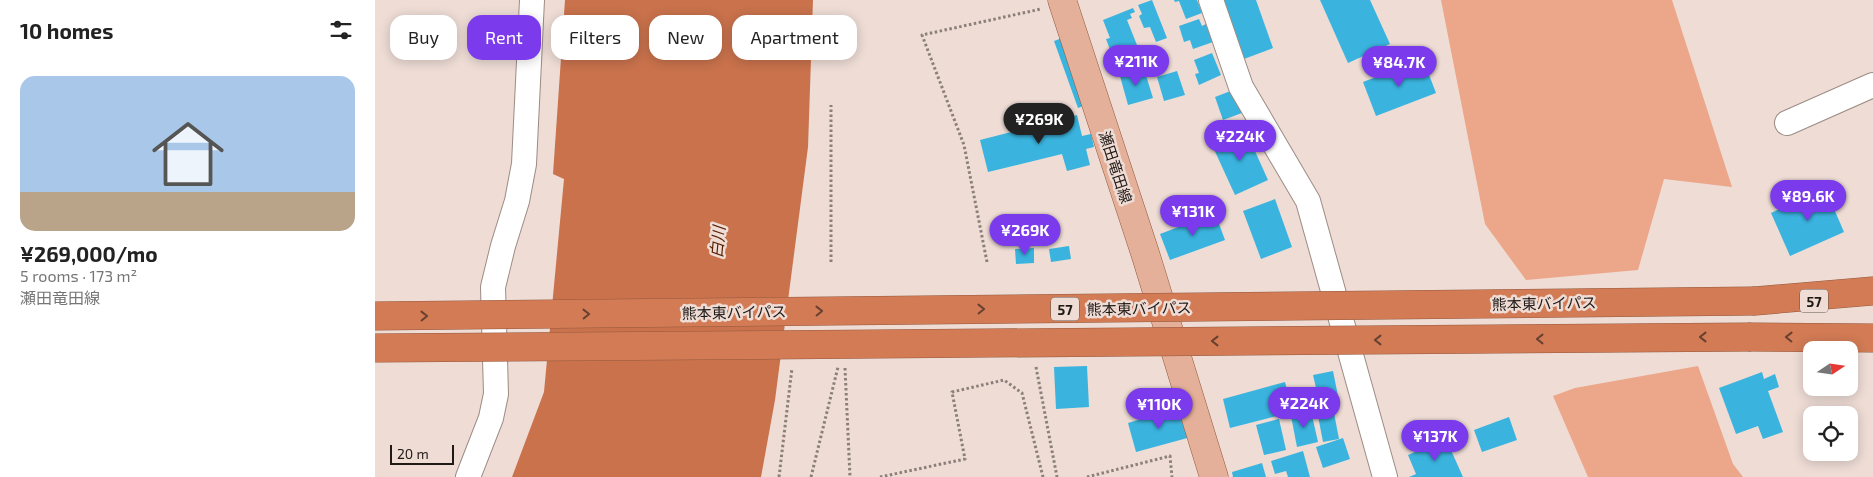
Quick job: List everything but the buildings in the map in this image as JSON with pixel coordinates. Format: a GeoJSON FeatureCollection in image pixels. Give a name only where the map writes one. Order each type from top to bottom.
{"type":"FeatureCollection","features":[{"type":"Feature","properties":{"kind":"highway"},"geometry":{"type":"LineString","coordinates":[[1755,301],[1873,291]]}},
{"type":"Feature","properties":{"kind":"highway","name":"熊本東バイパス"},"geometry":{"type":"LineString","coordinates":[[375,316],[1755,301],[1873,302]]}},
{"type":"Feature","properties":{"kind":"highway","name":"57"},"geometry":{"type":"LineString","coordinates":[[375,348],[1751,337],[1873,338]]}},
{"type":"Feature","properties":{"kind":"main road","name":"瀬田竜田線"},"geometry":{"type":"LineString","coordinates":[[1056,4],[1145,253],[1214,477]]}},
{"type":"Feature","properties":{"kind":"street"},"geometry":{"type":"LineString","coordinates":[[468,477],[491,418],[496,394],[493,287],[517,201],[525,164],[532,0]]}},
{"type":"Feature","properties":{"kind":"street"},"geometry":{"type":"LineString","coordinates":[[1211,0],[1241,88],[1308,201],[1385,477]]}},
{"type":"Feature","properties":{"kind":"street"},"geometry":{"type":"LineString","coordinates":[[1787,123],[1873,85]]}},
{"type":"Feature","properties":{"kind":"path"},"geometry":{"type":"LineString","coordinates":[[987,262],[964,145],[922,35],[1056,4]]}},
{"type":"Feature","properties":{"kind":"path"},"geometry":{"type":"LineString","coordinates":[[831,105],[831,262]]}},
{"type":"Feature","properties":{"kind":"path"},"geometry":{"type":"LineString","coordinates":[[1032,343],[1057,477]]}},
{"type":"Feature","properties":{"kind":"path"},"geometry":{"type":"LineString","coordinates":[[811,477],[844,344]]}},
{"type":"Feature","properties":{"kind":"path"},"geometry":{"type":"LineString","coordinates":[[844,344],[850,477]]}},
{"type":"Feature","properties":{"kind":"path"},"geometry":{"type":"LineString","coordinates":[[779,477],[794,345]]}},
{"type":"Feature","properties":{"kind":"path"},"geometry":{"type":"LineString","coordinates":[[880,477],[965,460],[952,392],[1004,380],[1022,393],[1043,477]]}},
{"type":"Feature","properties":{"kind":"path"},"geometry":{"type":"LineString","coordinates":[[1087,477],[1170,456],[1172,477]]}},
{"type":"Feature","properties":{"kind":"shaded area"},"geometry":{"type":"Polygon","coordinates":[[[1441,0],[1672,0],[1732,187],[1664,179],[1638,270],[1526,280],[1485,224],[1441,0]]]}},
{"type":"Feature","properties":{"kind":"shaded area"},"geometry":{"type":"Polygon","coordinates":[[[1698,366],[1733,464],[1743,477],[1588,477],[1553,396],[1575,388],[1698,366]]]}},
{"type":"Feature","properties":{"kind":"water","name":"白川"},"geometry":{"type":"Polygon","coordinates":[[[565,0],[813,0],[812,15],[732,15],[732,60],[811,60],[808,147],[775,400],[761,477],[512,477],[544,392],[564,179],[553,174],[561,60],[639,60],[639,15],[564,15],[565,0]]]}}]}
